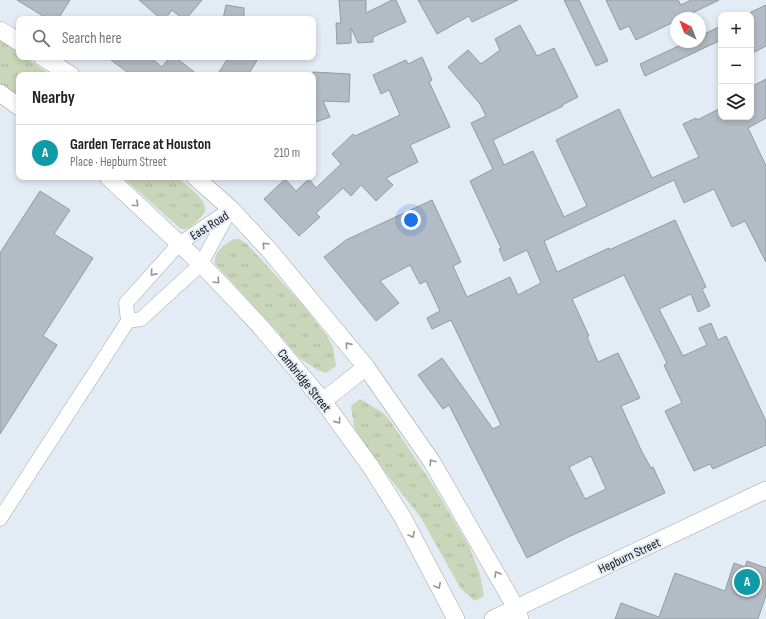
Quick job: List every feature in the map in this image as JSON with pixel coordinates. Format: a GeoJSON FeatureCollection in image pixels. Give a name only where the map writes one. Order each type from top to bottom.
{"type":"FeatureCollection","features":[{"type":"Feature","properties":{"kind":"street"},"geometry":{"type":"LineString","coordinates":[[0,30],[16,40]]}},
{"type":"Feature","properties":{"kind":"street"},"geometry":{"type":"LineString","coordinates":[[47,60],[66,72]]}},
{"type":"Feature","properties":{"kind":"street"},"geometry":{"type":"LineString","coordinates":[[0,93],[16,105]]}},
{"type":"Feature","properties":{"kind":"street","name":"Cambridge Street"},"geometry":{"type":"LineString","coordinates":[[111,180],[201,264],[259,325],[324,401],[371,467],[403,518],[456,619]]}},
{"type":"Feature","properties":{"kind":"street"},"geometry":{"type":"LineString","coordinates":[[198,180],[231,209],[270,251],[366,367],[432,462],[518,614]]}},
{"type":"Feature","properties":{"kind":"street","name":"East Road"},"geometry":{"type":"LineString","coordinates":[[231,209],[201,264],[141,319],[128,321],[126,303],[179,244],[231,209]]}},
{"type":"Feature","properties":{"kind":"street"},"geometry":{"type":"LineString","coordinates":[[0,519],[128,321]]}},
{"type":"Feature","properties":{"kind":"street"},"geometry":{"type":"LineString","coordinates":[[324,401],[366,367]]}},
{"type":"Feature","properties":{"kind":"street","name":"Hepburn Street"},"geometry":{"type":"LineString","coordinates":[[493,619],[518,614],[766,490]]}},
{"type":"Feature","properties":{"kind":"green space"},"geometry":{"type":"Polygon","coordinates":[[[0,39],[16,50],[16,60],[29,60],[46,72],[16,72],[16,95],[0,85],[0,39]]]}},
{"type":"Feature","properties":{"kind":"green space"},"geometry":{"type":"Polygon","coordinates":[[[125,180],[181,180],[190,188],[200,197],[205,207],[205,211],[192,226],[187,229],[181,229],[125,180]]]}},
{"type":"Feature","properties":{"kind":"green space"},"geometry":{"type":"Polygon","coordinates":[[[234,239],[239,239],[247,244],[302,304],[327,336],[333,347],[336,366],[326,373],[318,370],[299,358],[276,330],[215,264],[216,256],[220,249],[234,239]]]}},
{"type":"Feature","properties":{"kind":"green space"},"geometry":{"type":"Polygon","coordinates":[[[360,399],[382,412],[389,419],[431,482],[469,546],[480,574],[484,596],[475,601],[461,589],[421,518],[359,439],[354,426],[351,406],[360,399]]]}},
{"type":"Feature","properties":{"kind":"building"},"geometry":{"type":"Polygon","coordinates":[[[17,0],[70,0],[60,16],[43,16],[17,0]]]}},
{"type":"Feature","properties":{"kind":"building"},"geometry":{"type":"Polygon","coordinates":[[[139,0],[202,0],[189,16],[179,16],[172,10],[167,16],[158,16],[139,0]]]}},
{"type":"Feature","properties":{"kind":"building"},"geometry":{"type":"Polygon","coordinates":[[[339,0],[366,0],[366,13],[392,0],[396,0],[406,22],[373,37],[373,42],[358,43],[351,28],[351,43],[337,44],[336,23],[341,23],[339,0]]]}},
{"type":"Feature","properties":{"kind":"building"},"geometry":{"type":"Polygon","coordinates":[[[418,0],[518,0],[472,22],[469,16],[437,34],[418,0]]]}},
{"type":"Feature","properties":{"kind":"building"},"geometry":{"type":"Polygon","coordinates":[[[564,0],[579,0],[608,61],[596,66],[564,0]]]}},
{"type":"Feature","properties":{"kind":"building"},"geometry":{"type":"Polygon","coordinates":[[[606,0],[678,0],[681,5],[691,0],[719,0],[694,12],[670,12],[670,24],[636,40],[629,26],[620,30],[606,0]]]}},
{"type":"Feature","properties":{"kind":"building"},"geometry":{"type":"Polygon","coordinates":[[[226,5],[244,8],[244,16],[224,16],[226,5]]]}},
{"type":"Feature","properties":{"kind":"building"},"geometry":{"type":"Polygon","coordinates":[[[766,5],[766,46],[754,52],[754,12],[751,12],[766,5]]]}},
{"type":"Feature","properties":{"kind":"building"},"geometry":{"type":"Polygon","coordinates":[[[520,25],[537,56],[554,48],[578,97],[562,105],[563,106],[493,140],[504,165],[533,151],[564,217],[587,206],[556,140],[619,109],[652,178],[699,157],[683,124],[696,118],[697,120],[718,110],[718,120],[754,120],[754,85],[766,79],[766,118],[748,128],[766,166],[766,262],[745,221],[732,227],[714,189],[684,203],[674,180],[544,241],[557,272],[675,220],[706,287],[702,289],[710,306],[698,312],[691,294],[659,309],[683,356],[707,345],[699,328],[711,323],[718,340],[726,336],[766,421],[766,445],[713,469],[710,464],[694,471],[665,411],[682,403],[664,365],[667,363],[624,275],[572,299],[589,336],[587,337],[598,362],[618,353],[640,398],[621,406],[642,452],[651,468],[653,467],[665,493],[566,538],[527,558],[449,405],[443,409],[418,375],[442,358],[493,429],[501,425],[451,320],[432,329],[427,318],[440,311],[426,281],[420,284],[410,265],[380,281],[399,303],[376,321],[324,257],[346,240],[432,200],[461,262],[453,266],[467,297],[510,277],[518,295],[541,283],[527,250],[504,261],[499,249],[501,248],[470,181],[493,169],[471,123],[486,116],[480,104],[448,67],[468,50],[481,64],[500,50],[495,39],[520,25]],[[591,456],[569,467],[585,499],[606,489],[591,456]]]}},
{"type":"Feature","properties":{"kind":"building"},"geometry":{"type":"Polygon","coordinates":[[[718,27],[718,41],[706,47],[706,33],[718,27]]]}},
{"type":"Feature","properties":{"kind":"building"},"geometry":{"type":"Polygon","coordinates":[[[674,48],[704,48],[645,76],[640,64],[674,48]]]}},
{"type":"Feature","properties":{"kind":"building"},"geometry":{"type":"Polygon","coordinates":[[[422,57],[432,80],[429,82],[450,127],[410,145],[418,162],[386,178],[393,185],[376,201],[361,185],[351,196],[343,188],[316,213],[320,217],[299,236],[264,199],[284,180],[286,180],[296,191],[308,180],[310,180],[316,188],[341,164],[332,154],[353,134],[355,136],[400,115],[389,90],[381,94],[373,75],[406,60],[408,64],[422,57]]]}},
{"type":"Feature","properties":{"kind":"building"},"geometry":{"type":"Polygon","coordinates":[[[111,60],[154,60],[162,67],[168,60],[179,60],[194,72],[127,72],[111,60]]]}},
{"type":"Feature","properties":{"kind":"building"},"geometry":{"type":"Polygon","coordinates":[[[227,60],[257,60],[250,72],[219,72],[227,60]]]}},
{"type":"Feature","properties":{"kind":"building"},"geometry":{"type":"Polygon","coordinates":[[[316,72],[350,74],[349,102],[323,101],[330,117],[316,122],[316,72]]]}},
{"type":"Feature","properties":{"kind":"building"},"geometry":{"type":"Polygon","coordinates":[[[40,191],[70,210],[54,234],[93,258],[43,336],[57,345],[0,434],[0,253],[40,191]]]}},
{"type":"Feature","properties":{"kind":"building"},"geometry":{"type":"Polygon","coordinates":[[[747,561],[766,568],[766,595],[758,619],[615,619],[621,603],[659,617],[675,573],[725,591],[734,563],[745,567],[747,561]]]}},
{"type":"Feature","properties":{"kind":"place","name":"Garden Terrace at Houston"},"geometry":{"type":"Point","coordinates":[747,582]}}]}
